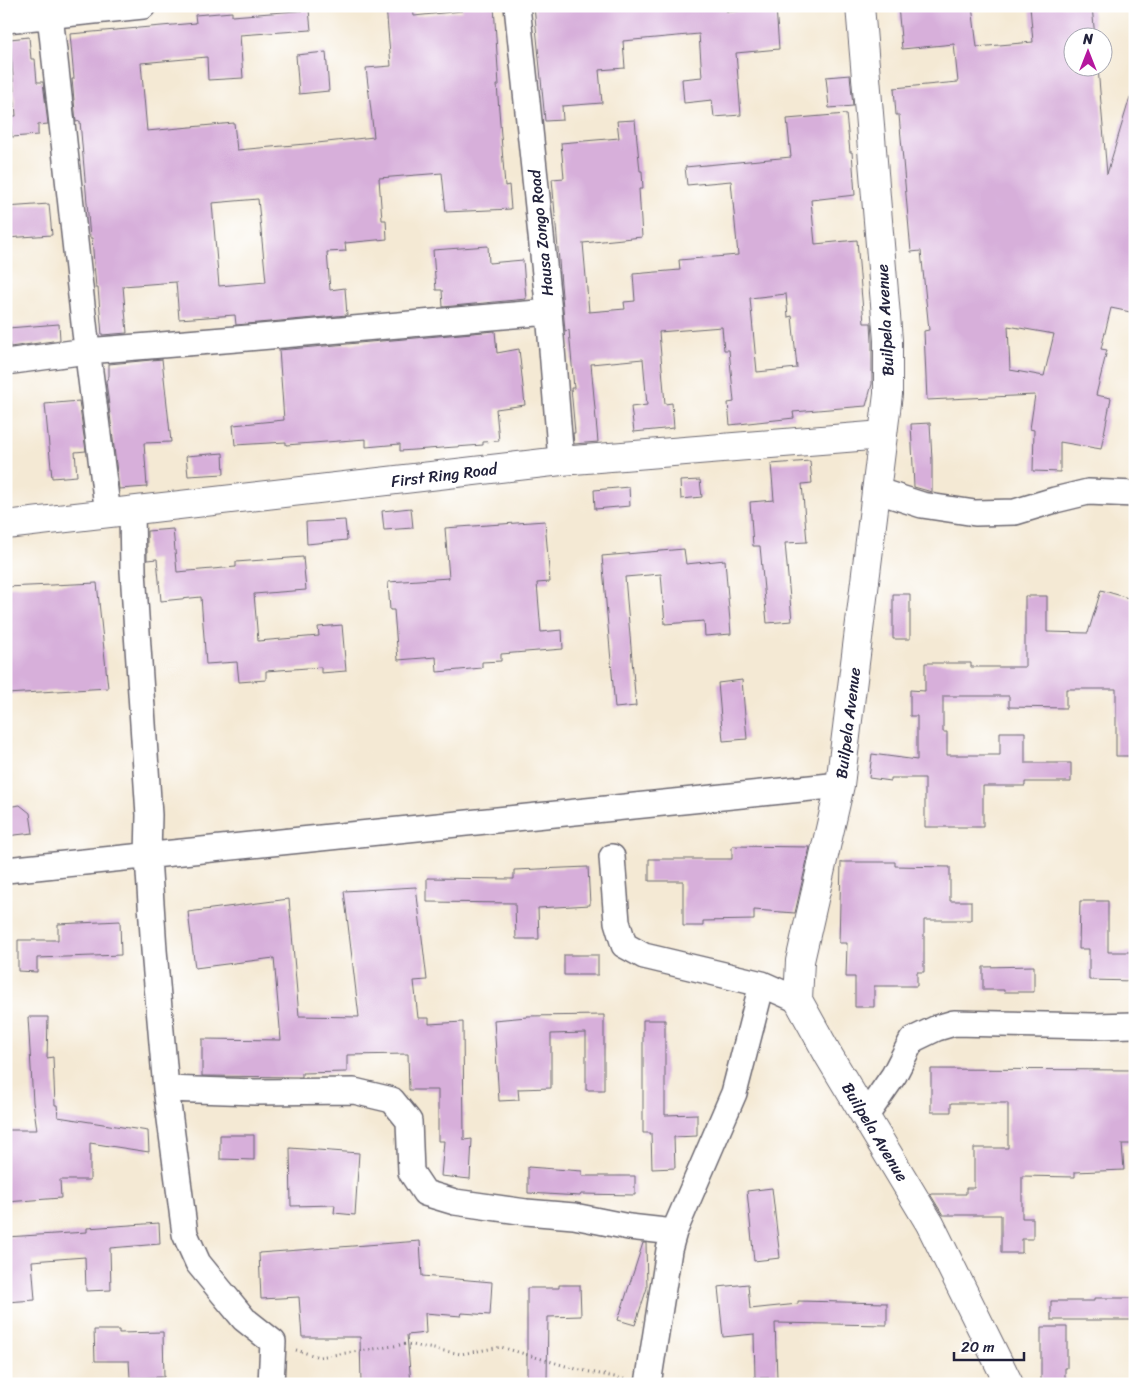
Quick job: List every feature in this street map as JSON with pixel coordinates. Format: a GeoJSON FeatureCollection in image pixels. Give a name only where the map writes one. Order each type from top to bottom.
{"type":"FeatureCollection","features":[{"type":"Feature","properties":{"kind":"street"},"geometry":{"type":"LineString","coordinates":[[6,20],[49,11],[143,6]]}},
{"type":"Feature","properties":{"kind":"street","name":"Hausa Zongo Road"},"geometry":{"type":"LineString","coordinates":[[517,6],[549,312],[561,461]]}},
{"type":"Feature","properties":{"kind":"street","name":"Builpela Avenue"},"geometry":{"type":"LineString","coordinates":[[860,6],[888,340],[888,394],[840,785],[800,961],[798,1000],[812,1028],[930,1224],[1009,1384]]}},
{"type":"Feature","properties":{"kind":"street"},"geometry":{"type":"LineString","coordinates":[[49,11],[87,351],[133,571],[149,815],[148,857],[154,950],[166,1089],[185,1234],[198,1263],[214,1283],[244,1319],[273,1342],[271,1384]]}},
{"type":"Feature","properties":{"kind":"street"},"geometry":{"type":"LineString","coordinates":[[6,362],[87,351],[549,312]]}},
{"type":"Feature","properties":{"kind":"street","name":"First Ring Road"},"geometry":{"type":"LineString","coordinates":[[6,525],[561,461],[883,435]]}},
{"type":"Feature","properties":{"kind":"street"},"geometry":{"type":"LineString","coordinates":[[875,490],[922,505],[975,513],[1014,512],[1088,492],[1135,494]]}},
{"type":"Feature","properties":{"kind":"street"},"geometry":{"type":"LineString","coordinates":[[6,870],[840,785]]}},
{"type":"Feature","properties":{"kind":"street"},"geometry":{"type":"LineString","coordinates":[[612,857],[617,922],[624,945],[644,956],[762,984],[798,1000]]}},
{"type":"Feature","properties":{"kind":"street"},"geometry":{"type":"LineString","coordinates":[[638,1382],[674,1232],[734,1093],[762,984]]}},
{"type":"Feature","properties":{"kind":"street"},"geometry":{"type":"LineString","coordinates":[[865,1117],[894,1075],[912,1040],[937,1028],[954,1023],[1094,1026],[1135,1024]]}},
{"type":"Feature","properties":{"kind":"street"},"geometry":{"type":"LineString","coordinates":[[166,1089],[255,1092],[354,1091],[392,1100],[409,1121],[411,1172],[425,1193],[455,1202],[526,1212],[574,1216],[629,1227],[674,1232]]}},
{"type":"Feature","properties":{"kind":"path"},"geometry":{"type":"LineString","coordinates":[[273,1342],[320,1357],[407,1344],[460,1354],[501,1347],[576,1369],[638,1382]]}},
{"type":"Feature","properties":{"kind":"building"},"geometry":{"type":"Polygon","coordinates":[[[386,6],[413,6],[414,16],[462,11],[461,6],[494,6],[499,85],[497,85],[505,186],[509,185],[511,209],[446,212],[442,173],[379,178],[382,220],[386,220],[387,239],[345,243],[346,251],[327,252],[330,290],[345,288],[347,315],[236,325],[235,315],[179,319],[176,282],[123,286],[127,333],[102,335],[92,238],[90,238],[80,121],[76,122],[70,34],[196,23],[195,15],[232,12],[232,16],[309,10],[311,30],[240,35],[243,78],[208,80],[207,57],[141,63],[147,131],[234,123],[237,150],[374,137],[366,68],[391,66],[386,6]],[[258,199],[212,203],[219,286],[266,282],[258,199]]]}},
{"type":"Feature","properties":{"kind":"building"},"geometry":{"type":"Polygon","coordinates":[[[534,6],[726,6],[727,12],[776,7],[779,49],[736,53],[741,115],[714,117],[712,100],[684,103],[682,79],[702,77],[699,34],[623,41],[625,68],[599,70],[602,103],[562,106],[563,120],[545,121],[534,6]]]}},
{"type":"Feature","properties":{"kind":"building"},"geometry":{"type":"Polygon","coordinates":[[[898,6],[972,6],[977,47],[1033,42],[1030,6],[1092,6],[1094,28],[1064,28],[1064,78],[1099,78],[1107,174],[1130,97],[1135,97],[1135,313],[1111,308],[1101,349],[1107,350],[1096,395],[1111,398],[1101,449],[1060,442],[1060,472],[1033,471],[1034,430],[1030,429],[1035,395],[927,400],[924,331],[929,330],[921,251],[911,252],[899,115],[896,115],[894,88],[958,82],[954,44],[902,49],[898,6]],[[1008,326],[1010,370],[1044,376],[1054,334],[1008,326]]]}},
{"type":"Feature","properties":{"kind":"building"},"geometry":{"type":"Polygon","coordinates":[[[29,37],[31,59],[35,59],[37,82],[43,82],[48,124],[38,125],[38,135],[12,137],[10,116],[16,116],[10,39],[29,37]]]}},
{"type":"Feature","properties":{"kind":"building"},"geometry":{"type":"Polygon","coordinates":[[[326,52],[329,91],[299,94],[296,55],[326,52]]]}},
{"type":"Feature","properties":{"kind":"building"},"geometry":{"type":"Polygon","coordinates":[[[850,75],[853,106],[829,108],[826,77],[850,75]]]}},
{"type":"Feature","properties":{"kind":"building"},"geometry":{"type":"Polygon","coordinates":[[[846,114],[850,152],[852,152],[855,195],[811,200],[815,244],[857,240],[864,323],[871,323],[872,341],[872,384],[866,406],[793,412],[794,418],[730,425],[728,403],[734,402],[729,350],[724,350],[722,327],[659,332],[665,404],[672,403],[674,428],[634,432],[631,407],[647,405],[643,359],[591,364],[598,442],[574,444],[573,433],[575,433],[571,388],[574,388],[569,330],[565,331],[552,179],[564,178],[561,143],[619,138],[617,121],[635,120],[640,171],[642,171],[643,189],[639,189],[642,237],[583,243],[589,312],[625,309],[624,302],[635,301],[633,274],[680,270],[679,260],[738,255],[731,181],[687,185],[685,167],[791,157],[787,119],[846,114]],[[786,294],[750,298],[757,372],[797,368],[792,316],[788,317],[786,294]]]}},
{"type":"Feature","properties":{"kind":"building"},"geometry":{"type":"Polygon","coordinates":[[[49,204],[52,235],[6,238],[6,207],[49,204]]]}},
{"type":"Feature","properties":{"kind":"building"},"geometry":{"type":"Polygon","coordinates":[[[488,246],[489,263],[523,260],[526,299],[443,307],[442,290],[436,290],[433,250],[488,246]]]}},
{"type":"Feature","properties":{"kind":"building"},"geometry":{"type":"Polygon","coordinates":[[[59,324],[60,340],[10,347],[8,328],[59,324]]]}},
{"type":"Feature","properties":{"kind":"building"},"geometry":{"type":"Polygon","coordinates":[[[495,331],[497,353],[519,349],[525,405],[496,409],[499,441],[483,442],[483,445],[400,451],[400,444],[366,447],[366,439],[286,445],[286,442],[235,445],[233,425],[284,420],[279,350],[495,331]]]}},
{"type":"Feature","properties":{"kind":"building"},"geometry":{"type":"Polygon","coordinates":[[[162,359],[171,442],[144,443],[147,487],[119,489],[106,381],[109,376],[109,364],[162,359]]]}},
{"type":"Feature","properties":{"kind":"building"},"geometry":{"type":"Polygon","coordinates":[[[79,401],[86,451],[75,452],[77,476],[52,478],[45,404],[79,401]]]}},
{"type":"Feature","properties":{"kind":"building"},"geometry":{"type":"Polygon","coordinates":[[[930,423],[932,492],[914,487],[911,424],[930,423]]]}},
{"type":"Feature","properties":{"kind":"building"},"geometry":{"type":"Polygon","coordinates":[[[223,453],[224,474],[188,476],[186,456],[223,453]]]}},
{"type":"Feature","properties":{"kind":"building"},"geometry":{"type":"Polygon","coordinates":[[[810,461],[812,483],[802,484],[807,542],[785,543],[792,621],[767,623],[760,546],[753,546],[750,502],[774,500],[771,464],[810,461]]]}},
{"type":"Feature","properties":{"kind":"building"},"geometry":{"type":"Polygon","coordinates":[[[700,480],[702,497],[681,499],[680,481],[700,480]]]}},
{"type":"Feature","properties":{"kind":"building"},"geometry":{"type":"Polygon","coordinates":[[[629,487],[630,506],[595,509],[594,490],[629,487]]]}},
{"type":"Feature","properties":{"kind":"building"},"geometry":{"type":"Polygon","coordinates":[[[411,508],[413,528],[384,530],[382,511],[411,508]]]}},
{"type":"Feature","properties":{"kind":"building"},"geometry":{"type":"Polygon","coordinates":[[[345,520],[347,540],[307,544],[306,522],[345,520]]]}},
{"type":"Feature","properties":{"kind":"building"},"geometry":{"type":"Polygon","coordinates":[[[545,521],[550,582],[537,583],[541,632],[562,630],[563,649],[501,654],[501,661],[482,662],[482,668],[437,672],[436,657],[398,660],[394,610],[390,610],[388,582],[449,578],[445,528],[545,521]]]}},
{"type":"Feature","properties":{"kind":"building"},"geometry":{"type":"Polygon","coordinates":[[[173,529],[177,572],[236,567],[236,562],[303,557],[306,590],[254,594],[258,641],[319,636],[318,627],[342,625],[346,671],[321,673],[321,667],[266,671],[266,680],[239,682],[237,662],[206,664],[201,597],[161,601],[157,559],[147,560],[147,531],[173,529]]]}},
{"type":"Feature","properties":{"kind":"building"},"geometry":{"type":"Polygon","coordinates":[[[684,549],[686,564],[725,560],[731,634],[705,636],[704,621],[665,624],[661,574],[625,577],[636,706],[615,708],[602,556],[684,549]]]}},
{"type":"Feature","properties":{"kind":"building"},"geometry":{"type":"Polygon","coordinates":[[[97,583],[108,688],[6,694],[6,587],[97,583]]]}},
{"type":"Feature","properties":{"kind":"building"},"geometry":{"type":"Polygon","coordinates":[[[1101,590],[1135,600],[1135,756],[1116,756],[1116,689],[1066,689],[1066,708],[1009,707],[1009,696],[943,696],[943,732],[947,732],[947,755],[1000,755],[1000,732],[1025,732],[1025,763],[1071,763],[1071,782],[1025,782],[1025,786],[983,786],[983,827],[925,827],[925,778],[891,778],[891,781],[869,778],[872,754],[917,760],[917,716],[910,716],[910,690],[925,691],[925,663],[971,663],[971,667],[1025,667],[1025,596],[1047,596],[1047,632],[1088,633],[1101,590]]]}},
{"type":"Feature","properties":{"kind":"building"},"geometry":{"type":"Polygon","coordinates":[[[893,594],[910,594],[910,639],[893,639],[893,594]]]}},
{"type":"Feature","properties":{"kind":"building"},"geometry":{"type":"Polygon","coordinates":[[[742,680],[747,739],[723,741],[718,683],[742,680]]]}},
{"type":"Feature","properties":{"kind":"building"},"geometry":{"type":"Polygon","coordinates":[[[20,805],[30,813],[33,833],[6,836],[6,807],[20,805]]]}},
{"type":"Feature","properties":{"kind":"building"},"geometry":{"type":"Polygon","coordinates":[[[732,846],[810,847],[795,913],[754,910],[754,920],[703,921],[703,926],[683,926],[683,881],[649,881],[649,859],[732,859],[732,846]]]}},
{"type":"Feature","properties":{"kind":"building"},"geometry":{"type":"Polygon","coordinates":[[[841,862],[895,862],[895,866],[950,867],[950,901],[971,901],[971,920],[924,920],[924,972],[917,972],[917,986],[874,986],[874,1007],[855,1007],[855,977],[846,977],[847,943],[839,943],[841,862]]]}},
{"type":"Feature","properties":{"kind":"building"},"geometry":{"type":"Polygon","coordinates":[[[588,867],[590,905],[538,908],[539,939],[516,939],[515,903],[427,902],[427,878],[514,879],[514,870],[588,867]]]}},
{"type":"Feature","properties":{"kind":"building"},"geometry":{"type":"Polygon","coordinates":[[[416,887],[427,980],[414,981],[418,1018],[429,1018],[429,1024],[463,1022],[464,1140],[472,1139],[470,1179],[441,1176],[444,1141],[438,1141],[438,1090],[409,1090],[408,1054],[347,1055],[347,1072],[302,1073],[302,1077],[202,1076],[202,1039],[281,1040],[274,958],[195,968],[188,912],[289,899],[299,1016],[359,1017],[344,891],[416,887]]]}},
{"type":"Feature","properties":{"kind":"building"},"geometry":{"type":"Polygon","coordinates":[[[1080,901],[1108,901],[1108,952],[1135,952],[1135,981],[1089,980],[1089,949],[1079,949],[1080,901]]]}},
{"type":"Feature","properties":{"kind":"building"},"geometry":{"type":"Polygon","coordinates":[[[120,921],[121,955],[37,958],[37,972],[18,971],[18,940],[58,940],[58,924],[120,921]]]}},
{"type":"Feature","properties":{"kind":"building"},"geometry":{"type":"Polygon","coordinates":[[[564,955],[598,955],[598,975],[564,975],[564,955]]]}},
{"type":"Feature","properties":{"kind":"building"},"geometry":{"type":"Polygon","coordinates":[[[1034,966],[1034,992],[983,990],[983,967],[1034,966]]]}},
{"type":"Feature","properties":{"kind":"building"},"geometry":{"type":"Polygon","coordinates":[[[604,1015],[604,1090],[586,1090],[586,1033],[551,1034],[551,1088],[518,1089],[519,1100],[499,1101],[494,1020],[527,1016],[604,1015]]]}},
{"type":"Feature","properties":{"kind":"building"},"geometry":{"type":"Polygon","coordinates":[[[28,1017],[48,1017],[47,1058],[53,1057],[55,1105],[57,1105],[58,1117],[148,1131],[149,1152],[90,1143],[90,1180],[60,1180],[61,1198],[6,1202],[6,1130],[37,1130],[33,1102],[28,1017]]]}},
{"type":"Feature","properties":{"kind":"building"},"geometry":{"type":"Polygon","coordinates":[[[643,1020],[665,1020],[665,1115],[697,1114],[697,1136],[674,1137],[675,1168],[652,1169],[651,1133],[643,1133],[643,1020]]]}},
{"type":"Feature","properties":{"kind":"building"},"geometry":{"type":"Polygon","coordinates":[[[931,1069],[1135,1070],[1135,1144],[1122,1144],[1124,1170],[1075,1172],[1075,1177],[1022,1176],[1022,1218],[1033,1218],[1033,1239],[1022,1239],[1022,1253],[1001,1253],[1001,1215],[943,1215],[930,1194],[966,1194],[966,1188],[974,1188],[974,1148],[1008,1148],[1008,1103],[951,1103],[951,1112],[931,1112],[931,1069]]]}},
{"type":"Feature","properties":{"kind":"building"},"geometry":{"type":"Polygon","coordinates":[[[220,1135],[254,1135],[254,1160],[220,1159],[220,1135]]]}},
{"type":"Feature","properties":{"kind":"building"},"geometry":{"type":"Polygon","coordinates":[[[290,1148],[359,1153],[355,1215],[334,1213],[335,1205],[291,1206],[290,1148]]]}},
{"type":"Feature","properties":{"kind":"building"},"geometry":{"type":"Polygon","coordinates":[[[528,1167],[582,1171],[582,1176],[635,1176],[635,1195],[581,1194],[580,1196],[528,1193],[528,1167]]]}},
{"type":"Feature","properties":{"kind":"building"},"geometry":{"type":"Polygon","coordinates":[[[772,1188],[780,1258],[754,1261],[747,1191],[772,1188]]]}},
{"type":"Feature","properties":{"kind":"building"},"geometry":{"type":"Polygon","coordinates":[[[159,1223],[160,1244],[110,1248],[111,1290],[86,1291],[85,1257],[32,1261],[35,1300],[6,1302],[6,1237],[87,1232],[87,1228],[159,1223]]]}},
{"type":"Feature","properties":{"kind":"building"},"geometry":{"type":"Polygon","coordinates":[[[420,1241],[422,1276],[492,1282],[490,1315],[462,1313],[461,1316],[425,1313],[426,1333],[407,1335],[411,1384],[361,1384],[360,1337],[302,1337],[299,1297],[261,1299],[259,1253],[420,1241]]]}},
{"type":"Feature","properties":{"kind":"building"},"geometry":{"type":"Polygon","coordinates":[[[643,1243],[646,1243],[647,1288],[635,1325],[618,1320],[643,1243]]]}},
{"type":"Feature","properties":{"kind":"building"},"geometry":{"type":"Polygon","coordinates":[[[748,1284],[750,1309],[798,1304],[798,1301],[887,1303],[887,1325],[775,1323],[777,1378],[755,1378],[754,1334],[723,1337],[718,1287],[748,1284]]]}},
{"type":"Feature","properties":{"kind":"building"},"geometry":{"type":"Polygon","coordinates":[[[559,1285],[580,1285],[581,1316],[548,1317],[547,1380],[527,1380],[527,1288],[559,1288],[559,1285]]]}},
{"type":"Feature","properties":{"kind":"building"},"geometry":{"type":"Polygon","coordinates":[[[1094,1298],[1135,1298],[1135,1320],[1051,1320],[1051,1301],[1094,1301],[1094,1298]]]}},
{"type":"Feature","properties":{"kind":"building"},"geometry":{"type":"Polygon","coordinates":[[[1041,1327],[1067,1327],[1065,1384],[1041,1384],[1041,1327]]]}},
{"type":"Feature","properties":{"kind":"building"},"geometry":{"type":"Polygon","coordinates":[[[94,1330],[119,1330],[119,1333],[163,1332],[164,1377],[130,1378],[129,1361],[95,1361],[94,1330]]]}}]}
